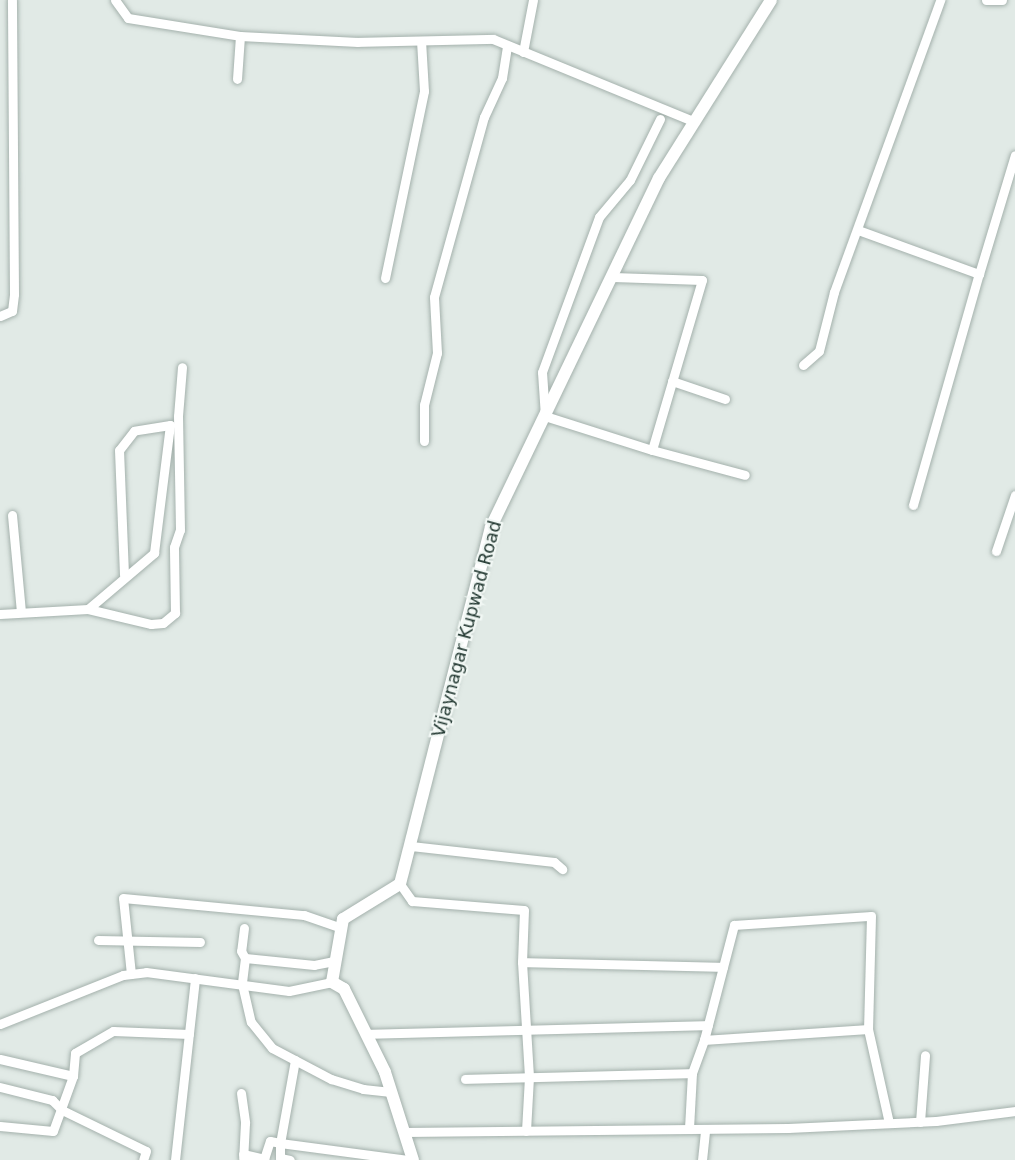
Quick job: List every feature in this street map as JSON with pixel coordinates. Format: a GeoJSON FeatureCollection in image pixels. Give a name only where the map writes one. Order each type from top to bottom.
{"type":"FeatureCollection","features":[{"type":"Feature","properties":{"kind":"street"},"geometry":{"type":"LineString","coordinates":[[0,316],[12,311],[14,294],[12,0]]}},
{"type":"Feature","properties":{"kind":"street"},"geometry":{"type":"LineString","coordinates":[[115,0],[128,18],[240,36],[421,40],[493,39],[693,122]]}},
{"type":"Feature","properties":{"kind":"street"},"geometry":{"type":"LineString","coordinates":[[524,52],[533,0]]}},
{"type":"Feature","properties":{"kind":"street","name":"Vijaynagar Kupwad Road"},"geometry":{"type":"LineString","coordinates":[[400,884],[459,645],[491,527],[660,178],[771,0]]}},
{"type":"Feature","properties":{"kind":"street"},"geometry":{"type":"LineString","coordinates":[[803,365],[819,351],[834,292],[940,0]]}},
{"type":"Feature","properties":{"kind":"street"},"geometry":{"type":"LineString","coordinates":[[986,0],[1002,0]]}},
{"type":"Feature","properties":{"kind":"street"},"geometry":{"type":"LineString","coordinates":[[237,79],[240,36]]}},
{"type":"Feature","properties":{"kind":"street"},"geometry":{"type":"LineString","coordinates":[[385,278],[424,91],[421,40]]}},
{"type":"Feature","properties":{"kind":"street"},"geometry":{"type":"LineString","coordinates":[[424,441],[424,405],[437,353],[434,297],[484,117],[502,78],[507,45]]}},
{"type":"Feature","properties":{"kind":"street"},"geometry":{"type":"LineString","coordinates":[[660,119],[630,180],[599,217],[575,276],[542,372],[545,416],[652,450],[745,475]]}},
{"type":"Feature","properties":{"kind":"street"},"geometry":{"type":"LineString","coordinates":[[913,505],[1015,155]]}},
{"type":"Feature","properties":{"kind":"street"},"geometry":{"type":"LineString","coordinates":[[858,230],[980,274]]}},
{"type":"Feature","properties":{"kind":"street"},"geometry":{"type":"LineString","coordinates":[[613,277],[702,280],[652,450]]}},
{"type":"Feature","properties":{"kind":"street"},"geometry":{"type":"LineString","coordinates":[[0,614],[88,609],[151,624],[163,623],[175,613],[174,547],[180,530],[178,416],[182,367]]}},
{"type":"Feature","properties":{"kind":"street"},"geometry":{"type":"LineString","coordinates":[[672,381],[725,399]]}},
{"type":"Feature","properties":{"kind":"street"},"geometry":{"type":"LineString","coordinates":[[88,609],[124,575],[154,553],[170,426],[134,431],[119,450],[124,575]]}},
{"type":"Feature","properties":{"kind":"street"},"geometry":{"type":"LineString","coordinates":[[996,551],[1015,495]]}},
{"type":"Feature","properties":{"kind":"street"},"geometry":{"type":"LineString","coordinates":[[12,515],[21,612]]}},
{"type":"Feature","properties":{"kind":"street"},"geometry":{"type":"LineString","coordinates":[[411,846],[554,862],[562,869]]}},
{"type":"Feature","properties":{"kind":"street"},"geometry":{"type":"LineString","coordinates":[[332,982],[343,919],[400,884],[412,901],[524,910],[522,962],[529,1077],[526,1131]]}},
{"type":"Feature","properties":{"kind":"street"},"geometry":{"type":"LineString","coordinates":[[130,974],[123,898],[304,915],[341,928]]}},
{"type":"Feature","properties":{"kind":"street"},"geometry":{"type":"LineString","coordinates":[[690,1129],[692,1073],[704,1040],[734,925],[871,916],[868,1029],[889,1123]]}},
{"type":"Feature","properties":{"kind":"street"},"geometry":{"type":"LineString","coordinates":[[244,928],[242,951],[245,957],[242,984],[254,1027],[272,1048],[331,1079],[363,1089],[391,1092]]}},
{"type":"Feature","properties":{"kind":"street"},"geometry":{"type":"LineString","coordinates":[[98,940],[200,942]]}},
{"type":"Feature","properties":{"kind":"street"},"geometry":{"type":"LineString","coordinates":[[245,957],[314,965],[334,961]]}},
{"type":"Feature","properties":{"kind":"street"},"geometry":{"type":"LineString","coordinates":[[522,962],[723,967]]}},
{"type":"Feature","properties":{"kind":"street"},"geometry":{"type":"LineString","coordinates":[[0,1024],[130,974],[146,972],[289,991],[332,982],[344,989],[366,1034],[391,1092],[413,1160]]}},
{"type":"Feature","properties":{"kind":"street"},"geometry":{"type":"LineString","coordinates":[[175,1160],[195,978]]}},
{"type":"Feature","properties":{"kind":"street"},"geometry":{"type":"LineString","coordinates":[[366,1034],[708,1025]]}},
{"type":"Feature","properties":{"kind":"street"},"geometry":{"type":"LineString","coordinates":[[704,1040],[868,1029]]}},
{"type":"Feature","properties":{"kind":"street"},"geometry":{"type":"LineString","coordinates":[[0,1126],[53,1131],[73,1076],[75,1053],[113,1031],[189,1034]]}},
{"type":"Feature","properties":{"kind":"street"},"geometry":{"type":"LineString","coordinates":[[920,1122],[925,1055]]}},
{"type":"Feature","properties":{"kind":"street"},"geometry":{"type":"LineString","coordinates":[[0,1059],[73,1076]]}},
{"type":"Feature","properties":{"kind":"street"},"geometry":{"type":"LineString","coordinates":[[290,1160],[280,1158],[280,1143],[295,1060]]}},
{"type":"Feature","properties":{"kind":"street"},"geometry":{"type":"LineString","coordinates":[[465,1079],[692,1073]]}},
{"type":"Feature","properties":{"kind":"street"},"geometry":{"type":"LineString","coordinates":[[0,1087],[52,1100],[62,1110],[146,1151],[143,1160]]}},
{"type":"Feature","properties":{"kind":"street"},"geometry":{"type":"LineString","coordinates":[[241,1093],[245,1123],[243,1157],[264,1159],[270,1141],[408,1160]]}},
{"type":"Feature","properties":{"kind":"street"},"geometry":{"type":"LineString","coordinates":[[404,1132],[705,1129],[920,1122],[1015,1111]]}},
{"type":"Feature","properties":{"kind":"street"},"geometry":{"type":"LineString","coordinates":[[702,1160],[705,1129]]}}]}
